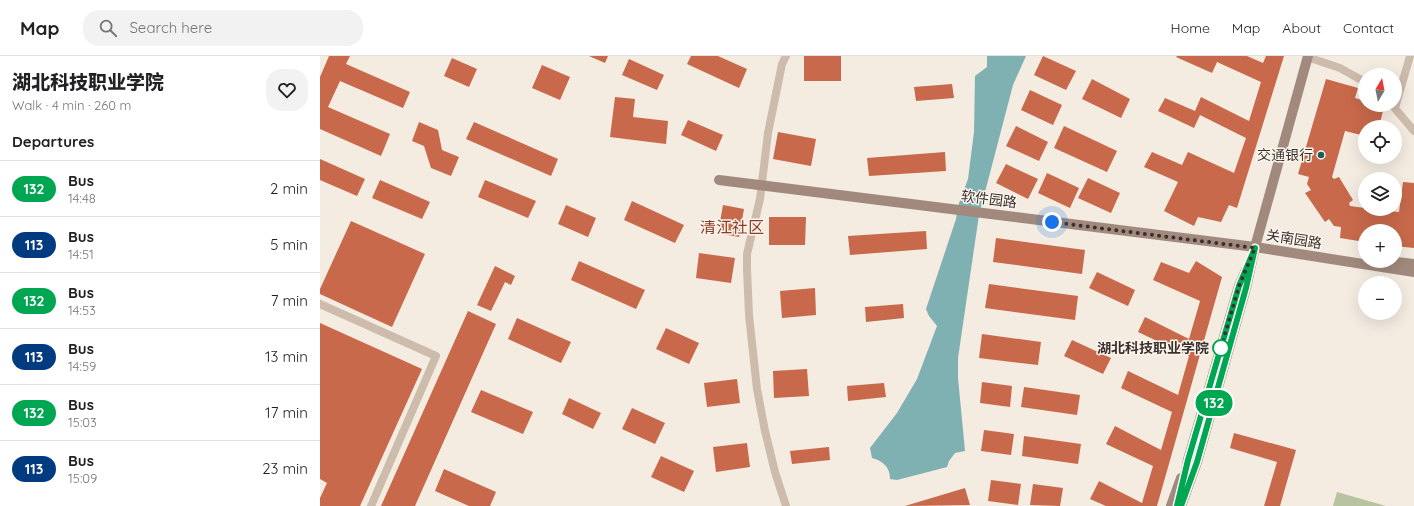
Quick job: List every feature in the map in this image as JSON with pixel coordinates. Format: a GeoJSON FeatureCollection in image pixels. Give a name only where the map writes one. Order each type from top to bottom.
{"type":"FeatureCollection","features":[{"type":"Feature","properties":{"kind":"main road"},"geometry":{"type":"LineString","coordinates":[[1179,505],[1193,461],[1239,286],[1255,248],[1308,56]]}},
{"type":"Feature","properties":{"kind":"main road","name":"软件园路"},"geometry":{"type":"LineString","coordinates":[[719,180],[1255,248]]}},
{"type":"Feature","properties":{"kind":"main road","name":"关南园路"},"geometry":{"type":"LineString","coordinates":[[1255,248],[1286,248],[1358,257]]}},
{"type":"Feature","properties":{"kind":"main road","name":"关南园路"},"geometry":{"type":"LineString","coordinates":[[1255,248],[1414,272]]}},
{"type":"Feature","properties":{"kind":"main road"},"geometry":{"type":"LineString","coordinates":[[1402,263],[1414,264]]}},
{"type":"Feature","properties":{"kind":"main road"},"geometry":{"type":"LineString","coordinates":[[1179,505],[1193,461]]}},
{"type":"Feature","properties":{"kind":"street"},"geometry":{"type":"LineString","coordinates":[[786,56],[782,64],[760,186],[760,198],[747,254],[749,315],[757,389],[775,472],[786,506]]}},
{"type":"Feature","properties":{"kind":"street"},"geometry":{"type":"LineString","coordinates":[[1308,56],[1340,68],[1358,78]]}},
{"type":"Feature","properties":{"kind":"street"},"geometry":{"type":"LineString","coordinates":[[1402,80],[1410,56]]}},
{"type":"Feature","properties":{"kind":"street"},"geometry":{"type":"LineString","coordinates":[[1397,112],[1414,131]]}},
{"type":"Feature","properties":{"kind":"street"},"geometry":{"type":"LineString","coordinates":[[320,304],[436,356],[371,506]]}},
{"type":"Feature","properties":{"kind":"green space"},"geometry":{"type":"Polygon","coordinates":[[[1337,492],[1386,506],[1333,506],[1337,492]]]}},
{"type":"Feature","properties":{"kind":"water"},"geometry":{"type":"Polygon","coordinates":[[[987,56],[1026,56],[1013,85],[979,215],[958,358],[958,378],[965,451],[955,453],[949,461],[947,467],[897,480],[890,479],[889,471],[885,465],[872,458],[870,448],[897,413],[917,379],[937,326],[929,316],[926,309],[956,219],[958,206],[968,179],[974,132],[975,76],[987,67],[987,56]]]}},
{"type":"Feature","properties":{"kind":"building"},"geometry":{"type":"Polygon","coordinates":[[[329,56],[350,56],[346,64],[410,92],[403,108],[340,81],[328,107],[390,134],[381,156],[320,129],[320,77],[329,56]]]}},
{"type":"Feature","properties":{"kind":"building"},"geometry":{"type":"Polygon","coordinates":[[[589,56],[608,56],[605,63],[589,56]]]}},
{"type":"Feature","properties":{"kind":"building"},"geometry":{"type":"Polygon","coordinates":[[[691,56],[718,56],[747,69],[739,88],[687,64],[691,56]]]}},
{"type":"Feature","properties":{"kind":"building"},"geometry":{"type":"Polygon","coordinates":[[[804,56],[841,56],[841,81],[804,81],[804,56]]]}},
{"type":"Feature","properties":{"kind":"building"},"geometry":{"type":"Polygon","coordinates":[[[1043,56],[1076,71],[1066,90],[1034,75],[1043,56]]]}},
{"type":"Feature","properties":{"kind":"building"},"geometry":{"type":"Polygon","coordinates":[[[1247,56],[1263,63],[1266,56],[1284,56],[1237,208],[1229,205],[1221,222],[1198,217],[1194,226],[1164,211],[1178,182],[1144,167],[1152,152],[1182,165],[1188,152],[1234,173],[1246,138],[1200,115],[1194,128],[1158,111],[1165,98],[1195,111],[1201,97],[1249,121],[1261,82],[1217,62],[1212,73],[1176,57],[1247,56]]]}},
{"type":"Feature","properties":{"kind":"building"},"geometry":{"type":"Polygon","coordinates":[[[452,58],[477,69],[469,87],[444,76],[452,58]]]}},
{"type":"Feature","properties":{"kind":"building"},"geometry":{"type":"Polygon","coordinates":[[[629,59],[664,75],[657,90],[622,75],[629,59]]]}},
{"type":"Feature","properties":{"kind":"building"},"geometry":{"type":"Polygon","coordinates":[[[542,65],[570,77],[560,100],[532,88],[542,65]]]}},
{"type":"Feature","properties":{"kind":"building"},"geometry":{"type":"Polygon","coordinates":[[[1092,79],[1130,99],[1121,118],[1082,99],[1092,79]]]}},
{"type":"Feature","properties":{"kind":"building","name":"交通银行"},"geometry":{"type":"Polygon","coordinates":[[[1326,79],[1358,88],[1355,98],[1358,99],[1358,112],[1383,112],[1381,120],[1358,120],[1358,134],[1345,131],[1332,177],[1334,179],[1339,177],[1353,200],[1349,203],[1350,206],[1358,207],[1358,216],[1402,216],[1403,182],[1414,183],[1414,248],[1402,247],[1402,224],[1358,224],[1358,241],[1340,238],[1341,227],[1334,226],[1329,219],[1325,222],[1305,193],[1311,190],[1307,184],[1309,177],[1298,174],[1326,79]]]}},
{"type":"Feature","properties":{"kind":"building"},"geometry":{"type":"Polygon","coordinates":[[[952,84],[954,98],[916,101],[914,87],[952,84]]]}},
{"type":"Feature","properties":{"kind":"building"},"geometry":{"type":"Polygon","coordinates":[[[1030,90],[1062,105],[1053,125],[1021,110],[1030,90]]]}},
{"type":"Feature","properties":{"kind":"building"},"geometry":{"type":"Polygon","coordinates":[[[615,97],[635,99],[633,117],[668,121],[666,144],[610,137],[615,97]]]}},
{"type":"Feature","properties":{"kind":"building"},"geometry":{"type":"Polygon","coordinates":[[[688,120],[723,135],[716,151],[681,135],[688,120]]]}},
{"type":"Feature","properties":{"kind":"building"},"geometry":{"type":"Polygon","coordinates":[[[419,122],[438,130],[442,150],[459,157],[451,176],[431,168],[424,146],[412,141],[419,122]]]}},
{"type":"Feature","properties":{"kind":"building"},"geometry":{"type":"Polygon","coordinates":[[[474,122],[558,159],[551,176],[466,139],[474,122]]]}},
{"type":"Feature","properties":{"kind":"building"},"geometry":{"type":"Polygon","coordinates":[[[1016,126],[1048,142],[1039,161],[1006,146],[1016,126]]]}},
{"type":"Feature","properties":{"kind":"building"},"geometry":{"type":"Polygon","coordinates":[[[1064,126],[1117,151],[1107,172],[1054,148],[1064,126]]]}},
{"type":"Feature","properties":{"kind":"building"},"geometry":{"type":"Polygon","coordinates":[[[778,132],[816,139],[811,166],[773,159],[778,132]]]}},
{"type":"Feature","properties":{"kind":"building"},"geometry":{"type":"Polygon","coordinates":[[[945,152],[946,171],[869,176],[867,158],[945,152]]]}},
{"type":"Feature","properties":{"kind":"building"},"geometry":{"type":"Polygon","coordinates":[[[320,159],[365,179],[357,196],[320,180],[320,159]]]}},
{"type":"Feature","properties":{"kind":"building"},"geometry":{"type":"Polygon","coordinates":[[[1006,164],[1038,179],[1028,199],[996,183],[1006,164]]]}},
{"type":"Feature","properties":{"kind":"building"},"geometry":{"type":"Polygon","coordinates":[[[1047,173],[1079,188],[1070,208],[1038,193],[1047,173]]]}},
{"type":"Feature","properties":{"kind":"building"},"geometry":{"type":"Polygon","coordinates":[[[1088,178],[1120,193],[1111,213],[1078,198],[1088,178]]]}},
{"type":"Feature","properties":{"kind":"building"},"geometry":{"type":"Polygon","coordinates":[[[380,180],[430,202],[422,219],[372,198],[380,180]]]}},
{"type":"Feature","properties":{"kind":"building"},"geometry":{"type":"Polygon","coordinates":[[[485,180],[536,201],[528,218],[478,197],[485,180]]]}},
{"type":"Feature","properties":{"kind":"building"},"geometry":{"type":"Polygon","coordinates":[[[632,201],[684,225],[675,243],[624,220],[632,201]]]}},
{"type":"Feature","properties":{"kind":"building"},"geometry":{"type":"Polygon","coordinates":[[[566,205],[596,218],[588,237],[558,224],[566,205]]]}},
{"type":"Feature","properties":{"kind":"building"},"geometry":{"type":"Polygon","coordinates":[[[723,205],[744,209],[739,237],[718,233],[723,205]]]}},
{"type":"Feature","properties":{"kind":"building"},"geometry":{"type":"Polygon","coordinates":[[[769,217],[806,217],[805,245],[769,245],[769,217]]]}},
{"type":"Feature","properties":{"kind":"building"},"geometry":{"type":"Polygon","coordinates":[[[351,221],[425,254],[392,327],[320,294],[320,289],[351,221]]]}},
{"type":"Feature","properties":{"kind":"building"},"geometry":{"type":"Polygon","coordinates":[[[926,231],[927,249],[850,255],[848,236],[926,231]]]}},
{"type":"Feature","properties":{"kind":"building"},"geometry":{"type":"Polygon","coordinates":[[[996,238],[1085,250],[1082,274],[993,262],[996,238]]]}},
{"type":"Feature","properties":{"kind":"building"},"geometry":{"type":"Polygon","coordinates":[[[699,253],[735,258],[731,283],[696,278],[699,253]]]}},
{"type":"Feature","properties":{"kind":"building"},"geometry":{"type":"Polygon","coordinates":[[[579,261],[645,290],[636,309],[571,280],[579,261]]]}},
{"type":"Feature","properties":{"kind":"building"},"geometry":{"type":"Polygon","coordinates":[[[1196,261],[1222,277],[1157,506],[1106,506],[1090,499],[1099,481],[1142,503],[1153,466],[1106,444],[1115,426],[1161,450],[1172,412],[1121,388],[1128,371],[1178,395],[1189,356],[1138,332],[1145,317],[1189,339],[1200,301],[1153,280],[1161,262],[1189,273],[1196,261]]]}},
{"type":"Feature","properties":{"kind":"building"},"geometry":{"type":"Polygon","coordinates":[[[495,266],[515,276],[511,285],[505,282],[491,311],[477,305],[495,266]]]}},
{"type":"Feature","properties":{"kind":"building"},"geometry":{"type":"Polygon","coordinates":[[[1097,272],[1135,290],[1128,306],[1089,288],[1097,272]]]}},
{"type":"Feature","properties":{"kind":"building"},"geometry":{"type":"Polygon","coordinates":[[[989,284],[1078,296],[1075,320],[985,308],[989,284]]]}},
{"type":"Feature","properties":{"kind":"building"},"geometry":{"type":"Polygon","coordinates":[[[815,288],[816,315],[782,318],[780,291],[815,288]]]}},
{"type":"Feature","properties":{"kind":"building"},"geometry":{"type":"Polygon","coordinates":[[[903,304],[904,318],[866,322],[865,307],[903,304]]]}},
{"type":"Feature","properties":{"kind":"building"},"geometry":{"type":"Polygon","coordinates":[[[468,311],[496,324],[415,506],[381,506],[468,311]]]}},
{"type":"Feature","properties":{"kind":"building"},"geometry":{"type":"Polygon","coordinates":[[[517,318],[571,342],[561,363],[508,339],[517,318]]]}},
{"type":"Feature","properties":{"kind":"building"},"geometry":{"type":"Polygon","coordinates":[[[320,323],[422,369],[360,506],[320,506],[320,498],[327,483],[320,479],[320,323]]]}},
{"type":"Feature","properties":{"kind":"building"},"geometry":{"type":"Polygon","coordinates":[[[666,328],[699,343],[689,364],[656,349],[666,328]]]}},
{"type":"Feature","properties":{"kind":"building"},"geometry":{"type":"Polygon","coordinates":[[[982,334],[1041,342],[1038,365],[979,358],[982,334]]]}},
{"type":"Feature","properties":{"kind":"building"},"geometry":{"type":"Polygon","coordinates":[[[1072,340],[1111,358],[1103,374],[1064,356],[1072,340]]]}},
{"type":"Feature","properties":{"kind":"building"},"geometry":{"type":"Polygon","coordinates":[[[807,369],[809,396],[774,398],[773,371],[807,369]]]}},
{"type":"Feature","properties":{"kind":"building"},"geometry":{"type":"Polygon","coordinates":[[[737,379],[740,403],[707,407],[704,383],[737,379]]]}},
{"type":"Feature","properties":{"kind":"building"},"geometry":{"type":"Polygon","coordinates":[[[982,382],[1012,386],[1010,407],[980,403],[982,382]]]}},
{"type":"Feature","properties":{"kind":"building"},"geometry":{"type":"Polygon","coordinates":[[[884,383],[886,397],[848,401],[847,386],[884,383]]]}},
{"type":"Feature","properties":{"kind":"building"},"geometry":{"type":"Polygon","coordinates":[[[1024,387],[1080,395],[1077,415],[1021,407],[1024,387]]]}},
{"type":"Feature","properties":{"kind":"building"},"geometry":{"type":"Polygon","coordinates":[[[481,390],[533,412],[523,434],[471,412],[481,390]]]}},
{"type":"Feature","properties":{"kind":"building"},"geometry":{"type":"Polygon","coordinates":[[[569,398],[601,413],[593,429],[562,414],[569,398]]]}},
{"type":"Feature","properties":{"kind":"building"},"geometry":{"type":"Polygon","coordinates":[[[632,408],[665,423],[655,444],[622,429],[632,408]]]}},
{"type":"Feature","properties":{"kind":"building"},"geometry":{"type":"Polygon","coordinates":[[[984,430],[1014,434],[1011,455],[981,451],[984,430]]]}},
{"type":"Feature","properties":{"kind":"building"},"geometry":{"type":"Polygon","coordinates":[[[1234,433],[1296,450],[1280,506],[1264,506],[1277,462],[1230,448],[1234,433]]]}},
{"type":"Feature","properties":{"kind":"building"},"geometry":{"type":"Polygon","coordinates":[[[1024,436],[1081,444],[1078,464],[1022,456],[1024,436]]]}},
{"type":"Feature","properties":{"kind":"building"},"geometry":{"type":"Polygon","coordinates":[[[747,443],[750,467],[716,472],[713,447],[747,443]]]}},
{"type":"Feature","properties":{"kind":"building"},"geometry":{"type":"Polygon","coordinates":[[[829,447],[830,460],[792,464],[790,451],[829,447]]]}},
{"type":"Feature","properties":{"kind":"building"},"geometry":{"type":"Polygon","coordinates":[[[661,456],[694,471],[684,492],[651,477],[661,456]]]}},
{"type":"Feature","properties":{"kind":"building"},"geometry":{"type":"Polygon","coordinates":[[[444,469],[496,492],[490,506],[469,506],[435,491],[444,469]]]}},
{"type":"Feature","properties":{"kind":"building"},"geometry":{"type":"Polygon","coordinates":[[[991,480],[1021,484],[1018,505],[988,501],[991,480]]]}},
{"type":"Feature","properties":{"kind":"building"},"geometry":{"type":"Polygon","coordinates":[[[1033,484],[1063,488],[1060,506],[1030,505],[1033,484]]]}},
{"type":"Feature","properties":{"kind":"building"},"geometry":{"type":"Polygon","coordinates":[[[965,488],[970,505],[905,506],[965,488]]]}},
{"type":"Feature","properties":{"kind":"bus line","name":"132"},"geometry":{"type":"LineString","coordinates":[[1177,506],[1188,460],[1239,286],[1255,248],[1246,288],[1197,462],[1181,506]]}},
{"type":"Feature","properties":{"kind":"place","name":"交通银行"},"geometry":{"type":"Point","coordinates":[1321,155]}},
{"type":"Feature","properties":{"kind":"place","name":"湖北科技职业学院"},"geometry":{"type":"Point","coordinates":[1221,348]}},
{"type":"Feature","properties":{"kind":"district","name":"清江社区"},"geometry":{"type":"Point","coordinates":[732,227]}},
{"type":"Feature","properties":{"kind":"route"},"geometry":{"type":"LineString","coordinates":[[1052,222],[1255,248],[1239,286],[1221,348]]}}]}
